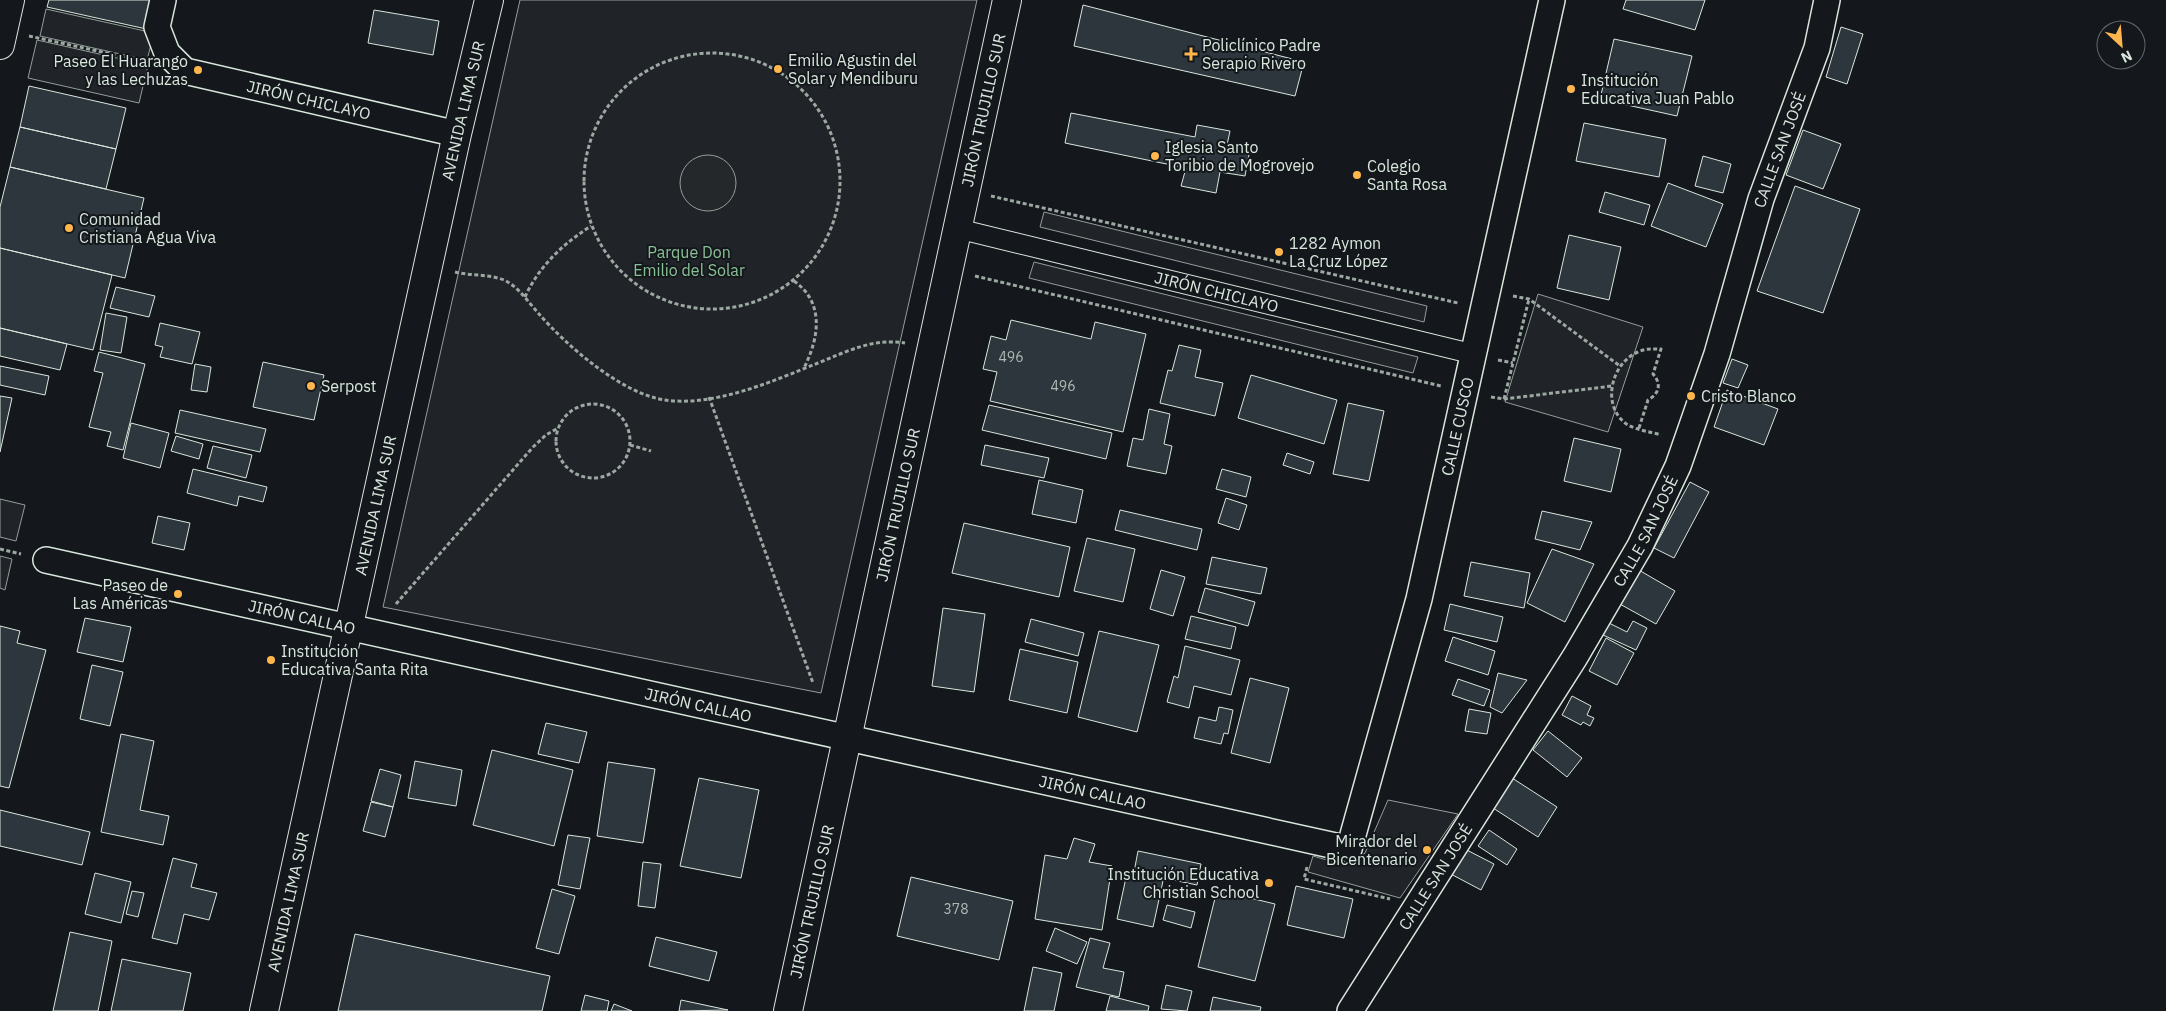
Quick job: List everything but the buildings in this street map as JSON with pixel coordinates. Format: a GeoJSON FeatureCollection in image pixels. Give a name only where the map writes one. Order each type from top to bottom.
{"type":"FeatureCollection","features":[{"type":"Feature","properties":{"kind":"main road"},"geometry":{"type":"LineString","coordinates":[[1,35],[10,0]]}},
{"type":"Feature","properties":{"kind":"main road","name":"AVENIDA LIMA SUR"},"geometry":{"type":"LineString","coordinates":[[264,1011],[457,134],[489,0]]}},
{"type":"Feature","properties":{"kind":"main road","name":"JIRÓN TRUJILLO SUR"},"geometry":{"type":"LineString","coordinates":[[788,1011],[1007,0]]}},
{"type":"Feature","properties":{"kind":"street"},"geometry":{"type":"LineString","coordinates":[[163,0],[157,27],[167,53],[185,71]]}},
{"type":"Feature","properties":{"kind":"street","name":"CALLE CUSCO"},"geometry":{"type":"LineString","coordinates":[[1349,849],[1419,599],[1552,0]]}},
{"type":"Feature","properties":{"kind":"street","name":"CALLE SAN JOSÉ"},"geometry":{"type":"LineString","coordinates":[[1350,1011],[1575,657],[1640,546],[1678,466],[1717,354],[1761,199],[1817,48],[1827,0]]}},
{"type":"Feature","properties":{"kind":"street","name":"JIRÓN CHICLAYO"},"geometry":{"type":"LineString","coordinates":[[185,71],[457,134]]}},
{"type":"Feature","properties":{"kind":"street","name":"JIRÓN CHICLAYO"},"geometry":{"type":"LineString","coordinates":[[959,228],[1473,354]]}},
{"type":"Feature","properties":{"kind":"street","name":"JIRÓN CALLAO"},"geometry":{"type":"LineString","coordinates":[[46,560],[1349,849]]}},
{"type":"Feature","properties":{"kind":"path"},"geometry":{"type":"LineString","coordinates":[[1,35],[185,71]]}},
{"type":"Feature","properties":{"kind":"path"},"geometry":{"type":"LineString","coordinates":[[698,52],[739,54],[778,69],[810,95],[832,130],[842,171],[838,212],[828,238],[813,261],[794,281],[760,300],[722,309],[684,306],[654,295],[627,278],[606,254],[591,226],[583,193],[585,158],[599,120],[624,87],[658,64],[698,52]]}},
{"type":"Feature","properties":{"kind":"path"},"geometry":{"type":"LineString","coordinates":[[967,190],[1483,308]]}},
{"type":"Feature","properties":{"kind":"path"},"geometry":{"type":"LineString","coordinates":[[525,297],[542,266],[573,238],[591,226]]}},
{"type":"Feature","properties":{"kind":"path"},"geometry":{"type":"LineString","coordinates":[[428,265],[470,276],[503,280],[525,297],[558,334],[608,374],[644,394],[662,399],[727,395],[804,369],[844,352],[877,341],[891,340],[933,347]]}},
{"type":"Feature","properties":{"kind":"path"},"geometry":{"type":"LineString","coordinates":[[950,270],[1465,392]]}},
{"type":"Feature","properties":{"kind":"path"},"geometry":{"type":"LineString","coordinates":[[794,281],[801,286],[816,311],[816,338],[804,369]]}},
{"type":"Feature","properties":{"kind":"path"},"geometry":{"type":"LineString","coordinates":[[1612,386],[1504,400],[1530,300],[1620,366]]}},
{"type":"Feature","properties":{"kind":"path"},"geometry":{"type":"LineString","coordinates":[[1639,428],[1648,400],[1657,393],[1659,388],[1659,382],[1653,374],[1661,349],[1638,352],[1620,366],[1612,386],[1612,398],[1621,418],[1629,425],[1662,435]]}},
{"type":"Feature","properties":{"kind":"path"},"geometry":{"type":"LineString","coordinates":[[709,397],[813,683]]}},
{"type":"Feature","properties":{"kind":"path"},"geometry":{"type":"LineString","coordinates":[[396,604],[533,447],[546,435],[558,428],[568,414],[590,404],[603,406],[614,411],[623,420],[628,432],[630,445],[626,457],[619,468],[602,476],[585,477],[574,474],[559,457],[556,445],[558,428]]}},
{"type":"Feature","properties":{"kind":"path"},"geometry":{"type":"LineString","coordinates":[[630,445],[650,451]]}},
{"type":"Feature","properties":{"kind":"path"},"geometry":{"type":"LineString","coordinates":[[0,549],[16,553]]}},
{"type":"Feature","properties":{"kind":"path"},"geometry":{"type":"LineString","coordinates":[[1313,841],[1304,879],[1394,901]]}},
{"type":"Feature","properties":{"kind":"green space","name":"Parque Don Emilio del Solar"},"geometry":{"type":"Polygon","coordinates":[[[520,0],[977,0],[821,693],[383,607],[520,0]]]}},
{"type":"Feature","properties":{"kind":"green space"},"geometry":{"type":"Polygon","coordinates":[[[46,9],[154,33],[147,60],[40,36],[46,9]]]}},
{"type":"Feature","properties":{"kind":"green space"},"geometry":{"type":"Polygon","coordinates":[[[37,40],[148,65],[139,103],[28,78],[37,40]]]}},
{"type":"Feature","properties":{"kind":"green space"},"geometry":{"type":"Polygon","coordinates":[[[1044,212],[1427,306],[1424,322],[1040,227],[1044,212]]]}},
{"type":"Feature","properties":{"kind":"green space"},"geometry":{"type":"Polygon","coordinates":[[[1034,262],[1418,357],[1413,373],[1029,278],[1034,262]]]}},
{"type":"Feature","properties":{"kind":"green space"},"geometry":{"type":"Polygon","coordinates":[[[1538,294],[1643,327],[1608,432],[1505,402],[1538,294]]]}},
{"type":"Feature","properties":{"kind":"green space"},"geometry":{"type":"Polygon","coordinates":[[[0,499],[25,505],[16,541],[0,537],[0,499]]]}},
{"type":"Feature","properties":{"kind":"green space"},"geometry":{"type":"Polygon","coordinates":[[[0,556],[12,559],[5,590],[0,588],[0,556]]]}},
{"type":"Feature","properties":{"kind":"green space"},"geometry":{"type":"Polygon","coordinates":[[[1388,800],[1458,814],[1400,898],[1308,872],[1313,856],[1346,862],[1365,853],[1388,800]]]}},
{"type":"Feature","properties":{"kind":"shaded area"},"geometry":{"type":"Polygon","coordinates":[[[708,155],[719,157],[728,163],[734,172],[736,183],[734,194],[728,203],[719,209],[708,211],[697,209],[688,203],[682,194],[680,183],[682,172],[688,163],[697,157],[708,155]]]}},
{"type":"Feature","properties":{"kind":"place","name":"Policlínico Padre Serapio Rivero"},"geometry":{"type":"Point","coordinates":[1191,54]}},
{"type":"Feature","properties":{"kind":"place","name":"Emilio Agustin del Solar y Mendiburu"},"geometry":{"type":"Point","coordinates":[778,69]}},
{"type":"Feature","properties":{"kind":"place","name":"Paseo El Huarango y las Lechuzas"},"geometry":{"type":"Point","coordinates":[198,70]}},
{"type":"Feature","properties":{"kind":"place","name":"Institución Educativa Juan Pablo"},"geometry":{"type":"Point","coordinates":[1571,89]}},
{"type":"Feature","properties":{"kind":"place","name":"Iglesia Santo Toribio de Mogrovejo"},"geometry":{"type":"Point","coordinates":[1155,156]}},
{"type":"Feature","properties":{"kind":"place","name":"Colegio Santa Rosa"},"geometry":{"type":"Point","coordinates":[1357,175]}},
{"type":"Feature","properties":{"kind":"place","name":"Comunidad Cristiana Agua Viva"},"geometry":{"type":"Point","coordinates":[69,228]}},
{"type":"Feature","properties":{"kind":"place","name":"1282 Aymon La Cruz López"},"geometry":{"type":"Point","coordinates":[1279,252]}},
{"type":"Feature","properties":{"kind":"place","name":"Serpost"},"geometry":{"type":"Point","coordinates":[311,386]}},
{"type":"Feature","properties":{"kind":"place","name":"Cristo Blanco"},"geometry":{"type":"Point","coordinates":[1691,396]}},
{"type":"Feature","properties":{"kind":"place","name":"Paseo de Las Américas"},"geometry":{"type":"Point","coordinates":[178,594]}},
{"type":"Feature","properties":{"kind":"place","name":"Institución Educativa Santa Rita"},"geometry":{"type":"Point","coordinates":[271,660]}},
{"type":"Feature","properties":{"kind":"place","name":"Mirador del Bicentenario"},"geometry":{"type":"Point","coordinates":[1427,850]}},
{"type":"Feature","properties":{"kind":"place","name":"Institución Educativa Christian School"},"geometry":{"type":"Point","coordinates":[1269,883]}}]}
